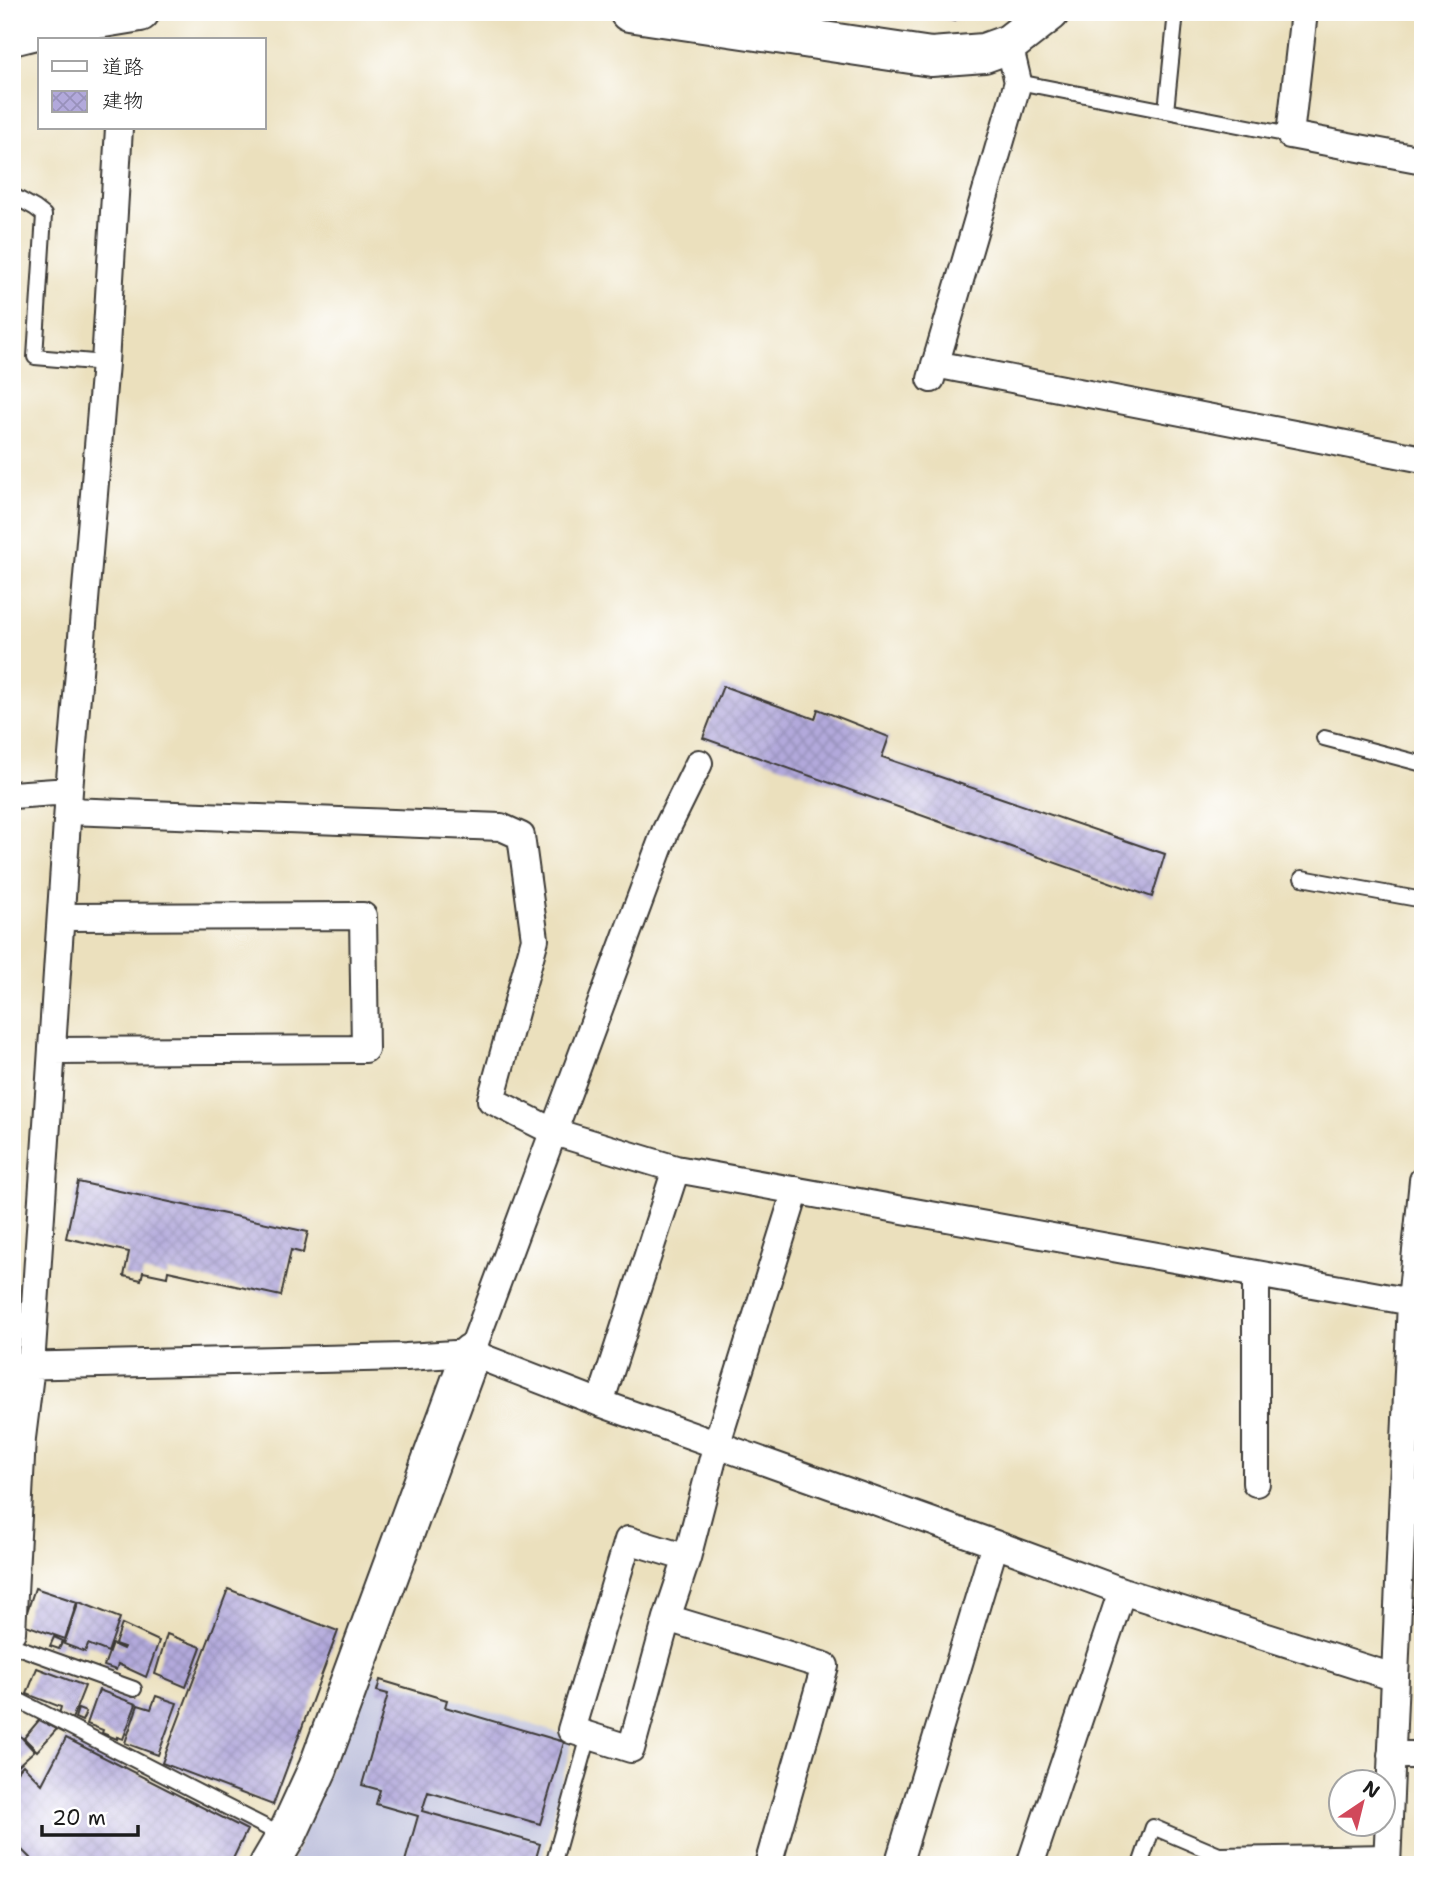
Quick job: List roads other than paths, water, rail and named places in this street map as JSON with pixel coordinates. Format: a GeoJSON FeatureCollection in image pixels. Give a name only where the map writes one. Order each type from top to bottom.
{"type":"FeatureCollection","features":[{"type":"Feature","properties":{"kind":"street"},"geometry":{"type":"LineString","coordinates":[[629,12],[931,57],[984,53],[1009,44],[1050,12]]}},
{"type":"Feature","properties":{"kind":"street"},"geometry":{"type":"LineString","coordinates":[[1304,12],[1290,135],[1423,160]]}},
{"type":"Feature","properties":{"kind":"street"},"geometry":{"type":"LineString","coordinates":[[12,36],[48,26],[129,20]]}},
{"type":"Feature","properties":{"kind":"street"},"geometry":{"type":"LineString","coordinates":[[1009,44],[1018,82],[933,372],[1423,459]]}},
{"type":"Feature","properties":{"kind":"street"},"geometry":{"type":"LineString","coordinates":[[12,1632],[22,1438],[22,1366],[52,1051],[69,801],[105,363],[119,130]]}},
{"type":"Feature","properties":{"kind":"street"},"geometry":{"type":"LineString","coordinates":[[277,1851],[318,1768],[665,832],[699,763]]}},
{"type":"Feature","properties":{"kind":"street"},"geometry":{"type":"LineString","coordinates":[[12,795],[69,801],[501,827],[522,836],[535,939],[491,1100],[554,1132],[676,1170],[1417,1303]]}},
{"type":"Feature","properties":{"kind":"street"},"geometry":{"type":"LineString","coordinates":[[52,1051],[365,1049],[363,916],[61,917]]}},
{"type":"Feature","properties":{"kind":"street"},"geometry":{"type":"LineString","coordinates":[[600,1403],[676,1170]]}},
{"type":"Feature","properties":{"kind":"street"},"geometry":{"type":"LineString","coordinates":[[1387,1858],[1393,1677],[1423,1180]]}},
{"type":"Feature","properties":{"kind":"street"},"geometry":{"type":"LineString","coordinates":[[687,1558],[628,1540],[571,1730],[631,1749],[667,1618],[687,1558],[717,1443],[796,1190]]}},
{"type":"Feature","properties":{"kind":"street"},"geometry":{"type":"LineString","coordinates":[[1256,1274],[1256,1483]]}},
{"type":"Feature","properties":{"kind":"street"},"geometry":{"type":"LineString","coordinates":[[22,1366],[471,1353],[600,1403],[1122,1591],[1393,1677]]}},
{"type":"Feature","properties":{"kind":"street"},"geometry":{"type":"LineString","coordinates":[[898,1865],[995,1544]]}},
{"type":"Feature","properties":{"kind":"street"},"geometry":{"type":"LineString","coordinates":[[1030,1865],[1122,1591]]}},
{"type":"Feature","properties":{"kind":"street"},"geometry":{"type":"LineString","coordinates":[[667,1618],[825,1666],[768,1865]]}},
{"type":"Feature","properties":{"kind":"street"},"geometry":{"type":"LineString","coordinates":[[1391,1755],[1423,1755]]}},
{"type":"Feature","properties":{"kind":"lane"},"geometry":{"type":"LineString","coordinates":[[1166,111],[1176,12]]}},
{"type":"Feature","properties":{"kind":"lane"},"geometry":{"type":"LineString","coordinates":[[1018,82],[1290,135]]}},
{"type":"Feature","properties":{"kind":"lane"},"geometry":{"type":"LineString","coordinates":[[12,195],[44,215],[35,357],[105,363]]}},
{"type":"Feature","properties":{"kind":"lane"},"geometry":{"type":"LineString","coordinates":[[1324,738],[1423,764]]}},
{"type":"Feature","properties":{"kind":"lane"},"geometry":{"type":"LineString","coordinates":[[1302,878],[1423,900]]}},
{"type":"Feature","properties":{"kind":"lane"},"geometry":{"type":"LineString","coordinates":[[12,1645],[134,1689]]}},
{"type":"Feature","properties":{"kind":"lane"},"geometry":{"type":"LineString","coordinates":[[12,1697],[277,1851]]}},
{"type":"Feature","properties":{"kind":"lane"},"geometry":{"type":"LineString","coordinates":[[553,1865],[589,1736]]}},
{"type":"Feature","properties":{"kind":"lane"},"geometry":{"type":"LineString","coordinates":[[1140,1865],[1153,1827],[1219,1855],[1387,1858]]}}]}
